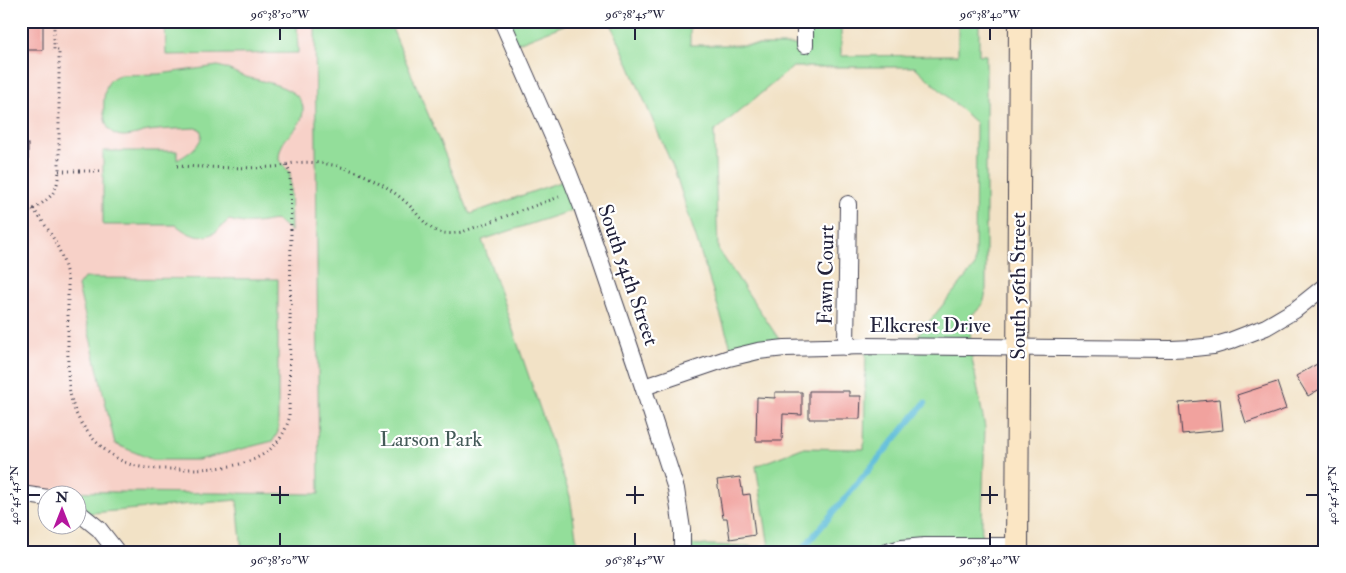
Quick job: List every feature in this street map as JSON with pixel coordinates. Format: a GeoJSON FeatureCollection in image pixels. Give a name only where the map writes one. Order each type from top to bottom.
{"type":"FeatureCollection","features":[{"type":"Feature","properties":{"kind":"main road","name":"South 56th Street"},"geometry":{"type":"LineString","coordinates":[[1017,549],[1020,21]]}},
{"type":"Feature","properties":{"kind":"street","name":"South 54th Street"},"geometry":{"type":"LineString","coordinates":[[502,21],[576,191],[644,387],[676,489],[682,529],[682,552]]}},
{"type":"Feature","properties":{"kind":"street"},"geometry":{"type":"LineString","coordinates":[[805,21],[805,45]]}},
{"type":"Feature","properties":{"kind":"street","name":"Fawn Court"},"geometry":{"type":"LineString","coordinates":[[846,347],[848,204]]}},
{"type":"Feature","properties":{"kind":"street","name":"Elkcrest Drive"},"geometry":{"type":"LineString","coordinates":[[644,387],[743,354],[785,348],[1018,347],[1171,349],[1214,346],[1252,334],[1285,317],[1325,286]]}},
{"type":"Feature","properties":{"kind":"street"},"geometry":{"type":"LineString","coordinates":[[21,494],[38,497]]}},
{"type":"Feature","properties":{"kind":"street"},"geometry":{"type":"LineString","coordinates":[[88,520],[100,529],[117,552]]}},
{"type":"Feature","properties":{"kind":"street"},"geometry":{"type":"LineString","coordinates":[[887,552],[902,548],[925,546],[1017,549]]}},
{"type":"Feature","properties":{"kind":"path"},"geometry":{"type":"LineString","coordinates":[[21,217],[50,197],[55,190],[59,171],[59,50],[54,50],[54,21]]}},
{"type":"Feature","properties":{"kind":"path"},"geometry":{"type":"LineString","coordinates":[[177,166],[272,167],[304,162],[345,168],[387,187],[401,198],[428,227],[450,234],[462,232],[576,191]]}},
{"type":"Feature","properties":{"kind":"path"},"geometry":{"type":"LineString","coordinates":[[33,209],[53,238],[66,271],[68,286],[68,385],[75,412],[89,434],[111,454],[125,462],[142,467],[160,469],[230,467],[268,451],[285,432],[289,418],[291,232],[290,173],[286,164]]}},
{"type":"Feature","properties":{"kind":"path"},"geometry":{"type":"LineString","coordinates":[[59,171],[102,171]]}},
{"type":"Feature","properties":{"kind":"shaded area"},"geometry":{"type":"Polygon","coordinates":[[[21,21],[315,21],[319,494],[88,492],[88,486],[38,486],[38,491],[21,491],[21,21]]]}},
{"type":"Feature","properties":{"kind":"green space"},"geometry":{"type":"Polygon","coordinates":[[[165,21],[297,21],[298,53],[166,55],[165,21]]]}},
{"type":"Feature","properties":{"kind":"green space","name":"Larson Park"},"geometry":{"type":"Polygon","coordinates":[[[315,21],[389,21],[470,214],[571,178],[582,207],[482,240],[570,496],[577,543],[574,552],[242,552],[237,500],[88,513],[88,492],[319,494],[315,21]]]}},
{"type":"Feature","properties":{"kind":"green space"},"geometry":{"type":"Polygon","coordinates":[[[502,21],[574,21],[513,45],[502,21]]]}},
{"type":"Feature","properties":{"kind":"green space"},"geometry":{"type":"Polygon","coordinates":[[[610,21],[690,21],[690,45],[805,45],[805,21],[841,21],[841,56],[958,55],[958,21],[979,21],[979,55],[986,55],[986,289],[983,304],[979,310],[971,315],[970,347],[985,428],[981,552],[682,552],[683,544],[769,547],[756,466],[802,448],[864,449],[866,346],[908,347],[975,266],[976,123],[915,67],[793,67],[714,132],[718,249],[785,348],[734,357],[675,172],[610,21]]]}},
{"type":"Feature","properties":{"kind":"green space"},"geometry":{"type":"Polygon","coordinates":[[[218,66],[246,77],[284,88],[300,99],[303,107],[300,123],[285,140],[279,160],[290,173],[291,232],[281,223],[274,220],[248,223],[229,220],[217,231],[201,237],[186,232],[176,225],[103,225],[103,151],[177,151],[177,160],[195,148],[201,139],[200,129],[195,128],[148,131],[128,136],[113,133],[106,124],[104,112],[105,91],[110,81],[120,75],[159,74],[218,66]]]}},
{"type":"Feature","properties":{"kind":"green space"},"geometry":{"type":"Polygon","coordinates":[[[84,278],[278,279],[278,432],[273,441],[198,460],[153,460],[115,444],[78,286],[84,278]]]}},
{"type":"Feature","properties":{"kind":"green space","name":"Larson Park"},"geometry":{"type":"Polygon","coordinates":[[[21,491],[38,491],[38,494],[21,491]]]}},
{"type":"Feature","properties":{"kind":"building"},"geometry":{"type":"Polygon","coordinates":[[[21,21],[43,21],[43,50],[21,50],[21,21]]]}},
{"type":"Feature","properties":{"kind":"building"},"geometry":{"type":"Polygon","coordinates":[[[21,144],[28,144],[28,190],[21,190],[21,144]]]}},
{"type":"Feature","properties":{"kind":"building"},"geometry":{"type":"Polygon","coordinates":[[[1317,364],[1320,370],[1325,367],[1325,386],[1308,396],[1296,376],[1317,364]]]}},
{"type":"Feature","properties":{"kind":"building"},"geometry":{"type":"Polygon","coordinates":[[[1277,382],[1286,409],[1246,423],[1237,395],[1277,382]]]}},
{"type":"Feature","properties":{"kind":"building"},"geometry":{"type":"Polygon","coordinates":[[[809,391],[849,391],[849,396],[861,396],[860,419],[809,419],[809,391]]]}},
{"type":"Feature","properties":{"kind":"building"},"geometry":{"type":"Polygon","coordinates":[[[775,392],[802,392],[802,415],[783,414],[782,441],[756,441],[757,397],[775,398],[775,392]]]}},
{"type":"Feature","properties":{"kind":"building"},"geometry":{"type":"Polygon","coordinates":[[[1220,399],[1223,430],[1182,434],[1179,403],[1220,399]]]}},
{"type":"Feature","properties":{"kind":"building"},"geometry":{"type":"Polygon","coordinates":[[[740,477],[743,495],[750,494],[755,535],[730,539],[727,518],[723,518],[717,480],[740,477]]]}},
{"type":"Feature","properties":{"kind":"waterway"},"geometry":{"type":"LineString","coordinates":[[800,552],[925,403]]}}]}
